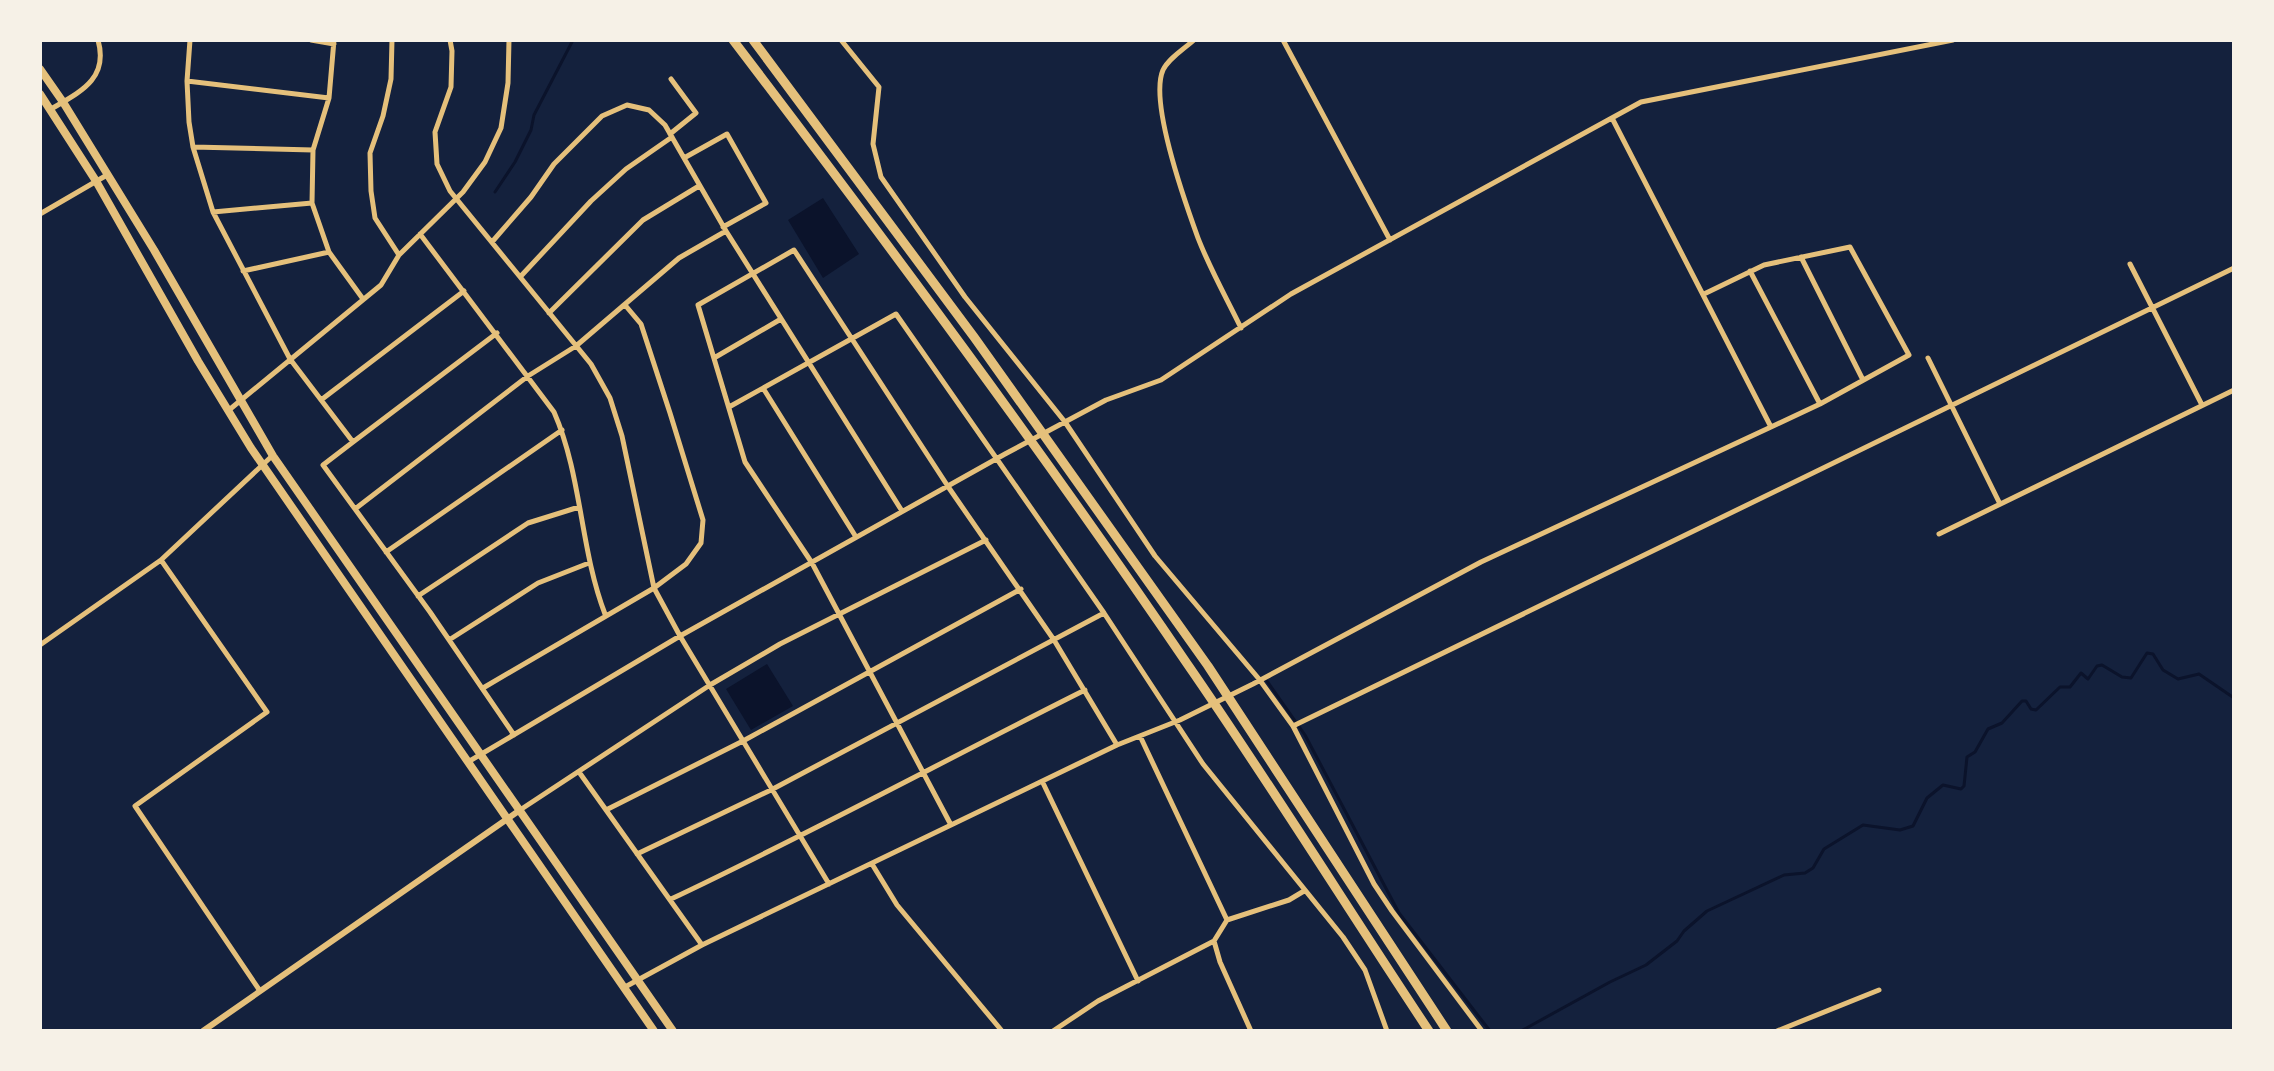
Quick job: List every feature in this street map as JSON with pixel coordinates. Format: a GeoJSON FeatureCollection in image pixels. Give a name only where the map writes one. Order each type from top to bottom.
{"type":"FeatureCollection","features":[{"type":"Feature","properties":{"kind":"highway"},"geometry":{"type":"LineString","coordinates":[[733,40],[969,356],[1155,617],[1242,744],[1429,1031]]}},
{"type":"Feature","properties":{"kind":"highway"},"geometry":{"type":"LineString","coordinates":[[753,40],[974,337],[1184,632],[1447,1031]]}},
{"type":"Feature","properties":{"kind":"highway"},"geometry":{"type":"LineString","coordinates":[[40,69],[154,250],[273,456],[673,1031]]}},
{"type":"Feature","properties":{"kind":"highway"},"geometry":{"type":"LineString","coordinates":[[40,94],[96,181],[263,465],[654,1031]]}},
{"type":"Feature","properties":{"kind":"street"},"geometry":{"type":"LineString","coordinates":[[51,109],[97,77],[101,53],[98,40]]}},
{"type":"Feature","properties":{"kind":"street"},"geometry":{"type":"LineString","coordinates":[[190,40],[187,81],[193,147],[213,212],[290,359],[353,442]]}},
{"type":"Feature","properties":{"kind":"street"},"geometry":{"type":"LineString","coordinates":[[311,40],[334,42],[329,98],[313,150],[312,203],[329,252],[363,299]]}},
{"type":"Feature","properties":{"kind":"street"},"geometry":{"type":"LineString","coordinates":[[392,40],[391,79],[383,116],[370,153],[371,191],[375,218],[399,255]]}},
{"type":"Feature","properties":{"kind":"street"},"geometry":{"type":"LineString","coordinates":[[450,40],[451,87],[435,132],[437,164],[457,198],[591,364],[610,398],[622,436],[654,588],[829,884]]}},
{"type":"Feature","properties":{"kind":"street"},"geometry":{"type":"LineString","coordinates":[[228,410],[381,285],[399,255],[457,198],[485,162],[501,128],[508,83],[509,40]]}},
{"type":"Feature","properties":{"kind":"street"},"geometry":{"type":"LineString","coordinates":[[841,40],[879,87],[873,144],[881,177],[965,297],[1062,423],[1155,556],[1259,679],[1293,726],[1374,884],[1482,1031]]}},
{"type":"Feature","properties":{"kind":"street"},"geometry":{"type":"LineString","coordinates":[[1194,40],[1162,71],[1162,118],[1199,240],[1241,328]]}},
{"type":"Feature","properties":{"kind":"street"},"geometry":{"type":"LineString","coordinates":[[1283,40],[1390,240]]}},
{"type":"Feature","properties":{"kind":"street"},"geometry":{"type":"LineString","coordinates":[[468,762],[680,636],[1005,454],[1106,400],[1161,380],[1291,294],[1641,102],[1953,40]]}},
{"type":"Feature","properties":{"kind":"street"},"geometry":{"type":"LineString","coordinates":[[521,276],[591,201],[696,113],[671,79]]}},
{"type":"Feature","properties":{"kind":"street"},"geometry":{"type":"LineString","coordinates":[[187,81],[329,98]]}},
{"type":"Feature","properties":{"kind":"street"},"geometry":{"type":"LineString","coordinates":[[492,242],[531,197],[554,164],[602,116],[627,105],[649,110],[671,136],[724,229],[902,511]]}},
{"type":"Feature","properties":{"kind":"street"},"geometry":{"type":"LineString","coordinates":[[1612,118],[1771,427]]}},
{"type":"Feature","properties":{"kind":"street"},"geometry":{"type":"LineString","coordinates":[[355,509],[528,376],[576,346],[679,258],[766,203],[727,134],[684,158]]}},
{"type":"Feature","properties":{"kind":"street"},"geometry":{"type":"LineString","coordinates":[[193,147],[313,150]]}},
{"type":"Feature","properties":{"kind":"street"},"geometry":{"type":"LineString","coordinates":[[40,214],[107,175]]}},
{"type":"Feature","properties":{"kind":"street"},"geometry":{"type":"LineString","coordinates":[[549,313],[643,220],[699,186]]}},
{"type":"Feature","properties":{"kind":"street"},"geometry":{"type":"LineString","coordinates":[[213,212],[312,203]]}},
{"type":"Feature","properties":{"kind":"street"},"geometry":{"type":"LineString","coordinates":[[420,234],[554,412],[567,440],[589,563],[605,614]]}},
{"type":"Feature","properties":{"kind":"street"},"geometry":{"type":"LineString","coordinates":[[624,987],[702,945],[1117,745],[1177,721],[1253,684],[1481,562],[1820,404],[1909,355],[1850,247],[1764,265],[1704,294]]}},
{"type":"Feature","properties":{"kind":"street"},"geometry":{"type":"LineString","coordinates":[[951,825],[812,563],[745,462],[698,305],[794,250],[949,488],[1021,589],[1117,745]]}},
{"type":"Feature","properties":{"kind":"street"},"geometry":{"type":"LineString","coordinates":[[243,271],[329,252]]}},
{"type":"Feature","properties":{"kind":"street"},"geometry":{"type":"LineString","coordinates":[[1801,257],[1863,380]]}},
{"type":"Feature","properties":{"kind":"street"},"geometry":{"type":"LineString","coordinates":[[2130,264],[2202,405]]}},
{"type":"Feature","properties":{"kind":"street"},"geometry":{"type":"LineString","coordinates":[[1293,726],[2234,268]]}},
{"type":"Feature","properties":{"kind":"street"},"geometry":{"type":"LineString","coordinates":[[1750,271],[1820,404]]}},
{"type":"Feature","properties":{"kind":"street"},"geometry":{"type":"LineString","coordinates":[[321,400],[464,291]]}},
{"type":"Feature","properties":{"kind":"street"},"geometry":{"type":"LineString","coordinates":[[483,688],[654,588],[686,564],[701,543],[703,520],[641,324],[625,305]]}},
{"type":"Feature","properties":{"kind":"street"},"geometry":{"type":"LineString","coordinates":[[729,407],[896,314],[1104,613],[1203,764],[1343,937],[1365,970],[1387,1031]]}},
{"type":"Feature","properties":{"kind":"street"},"geometry":{"type":"LineString","coordinates":[[714,358],[781,319]]}},
{"type":"Feature","properties":{"kind":"street"},"geometry":{"type":"LineString","coordinates":[[497,333],[323,465],[514,735]]}},
{"type":"Feature","properties":{"kind":"street"},"geometry":{"type":"LineString","coordinates":[[1928,358],[2001,505]]}},
{"type":"Feature","properties":{"kind":"street"},"geometry":{"type":"LineString","coordinates":[[763,388],[856,537]]}},
{"type":"Feature","properties":{"kind":"street"},"geometry":{"type":"LineString","coordinates":[[1939,534],[2234,390]]}},
{"type":"Feature","properties":{"kind":"street"},"geometry":{"type":"LineString","coordinates":[[386,552],[562,430]]}},
{"type":"Feature","properties":{"kind":"street"},"geometry":{"type":"LineString","coordinates":[[40,645],[161,560],[273,456]]}},
{"type":"Feature","properties":{"kind":"street"},"geometry":{"type":"LineString","coordinates":[[418,596],[528,523],[579,507]]}},
{"type":"Feature","properties":{"kind":"street"},"geometry":{"type":"LineString","coordinates":[[203,1031],[520,810],[710,685],[780,644],[986,540]]}},
{"type":"Feature","properties":{"kind":"street"},"geometry":{"type":"LineString","coordinates":[[161,560],[267,712],[135,806],[260,991]]}},
{"type":"Feature","properties":{"kind":"street"},"geometry":{"type":"LineString","coordinates":[[449,640],[538,583],[589,563]]}},
{"type":"Feature","properties":{"kind":"street"},"geometry":{"type":"LineString","coordinates":[[606,810],[743,741],[1021,589]]}},
{"type":"Feature","properties":{"kind":"street"},"geometry":{"type":"LineString","coordinates":[[637,854],[771,790],[1104,613]]}},
{"type":"Feature","properties":{"kind":"street"},"geometry":{"type":"LineString","coordinates":[[671,899],[802,837],[923,771],[1085,690]]}},
{"type":"Feature","properties":{"kind":"street"},"geometry":{"type":"LineString","coordinates":[[1140,736],[1227,920]]}},
{"type":"Feature","properties":{"kind":"street"},"geometry":{"type":"LineString","coordinates":[[579,772],[702,945]]}},
{"type":"Feature","properties":{"kind":"street"},"geometry":{"type":"LineString","coordinates":[[1043,783],[1138,981]]}},
{"type":"Feature","properties":{"kind":"street"},"geometry":{"type":"LineString","coordinates":[[872,864],[897,905],[1002,1031]]}},
{"type":"Feature","properties":{"kind":"street"},"geometry":{"type":"LineString","coordinates":[[1053,1031],[1098,1001],[1214,941],[1227,920],[1289,900],[1304,891]]}},
{"type":"Feature","properties":{"kind":"street"},"geometry":{"type":"LineString","coordinates":[[1214,941],[1220,962],[1251,1031]]}},
{"type":"Feature","properties":{"kind":"street"},"geometry":{"type":"LineString","coordinates":[[1777,1031],[1879,990]]}},
{"type":"Feature","properties":{"kind":"water"},"geometry":{"type":"Polygon","coordinates":[[[823,198],[859,254],[823,278],[788,220],[823,198]]]}},
{"type":"Feature","properties":{"kind":"water"},"geometry":{"type":"Polygon","coordinates":[[[767,664],[793,706],[751,730],[726,689],[767,664]]]}},
{"type":"Feature","properties":{"kind":"waterway"},"geometry":{"type":"LineString","coordinates":[[495,192],[515,162],[531,130],[534,115],[573,40]]}},
{"type":"Feature","properties":{"kind":"waterway"},"geometry":{"type":"LineString","coordinates":[[1521,1031],[1646,965],[1677,941],[1707,911],[1784,875],[1805,873],[1813,868],[1824,849],[1863,825],[1900,830],[1913,826],[1927,798],[1943,785],[1961,789],[1964,786],[1967,757],[1975,752],[1988,729],[2002,723],[2022,701],[2036,710],[2060,687],[2070,687],[2081,673],[2088,679],[2097,666],[2102,665],[2122,677],[2131,678],[2147,653],[2153,654],[2163,670],[2178,679],[2199,674],[2234,698]]}},
{"type":"Feature","properties":{"kind":"waterway"},"geometry":{"type":"LineString","coordinates":[[1267,681],[1305,735],[1399,913],[1490,1031]]}}]}
